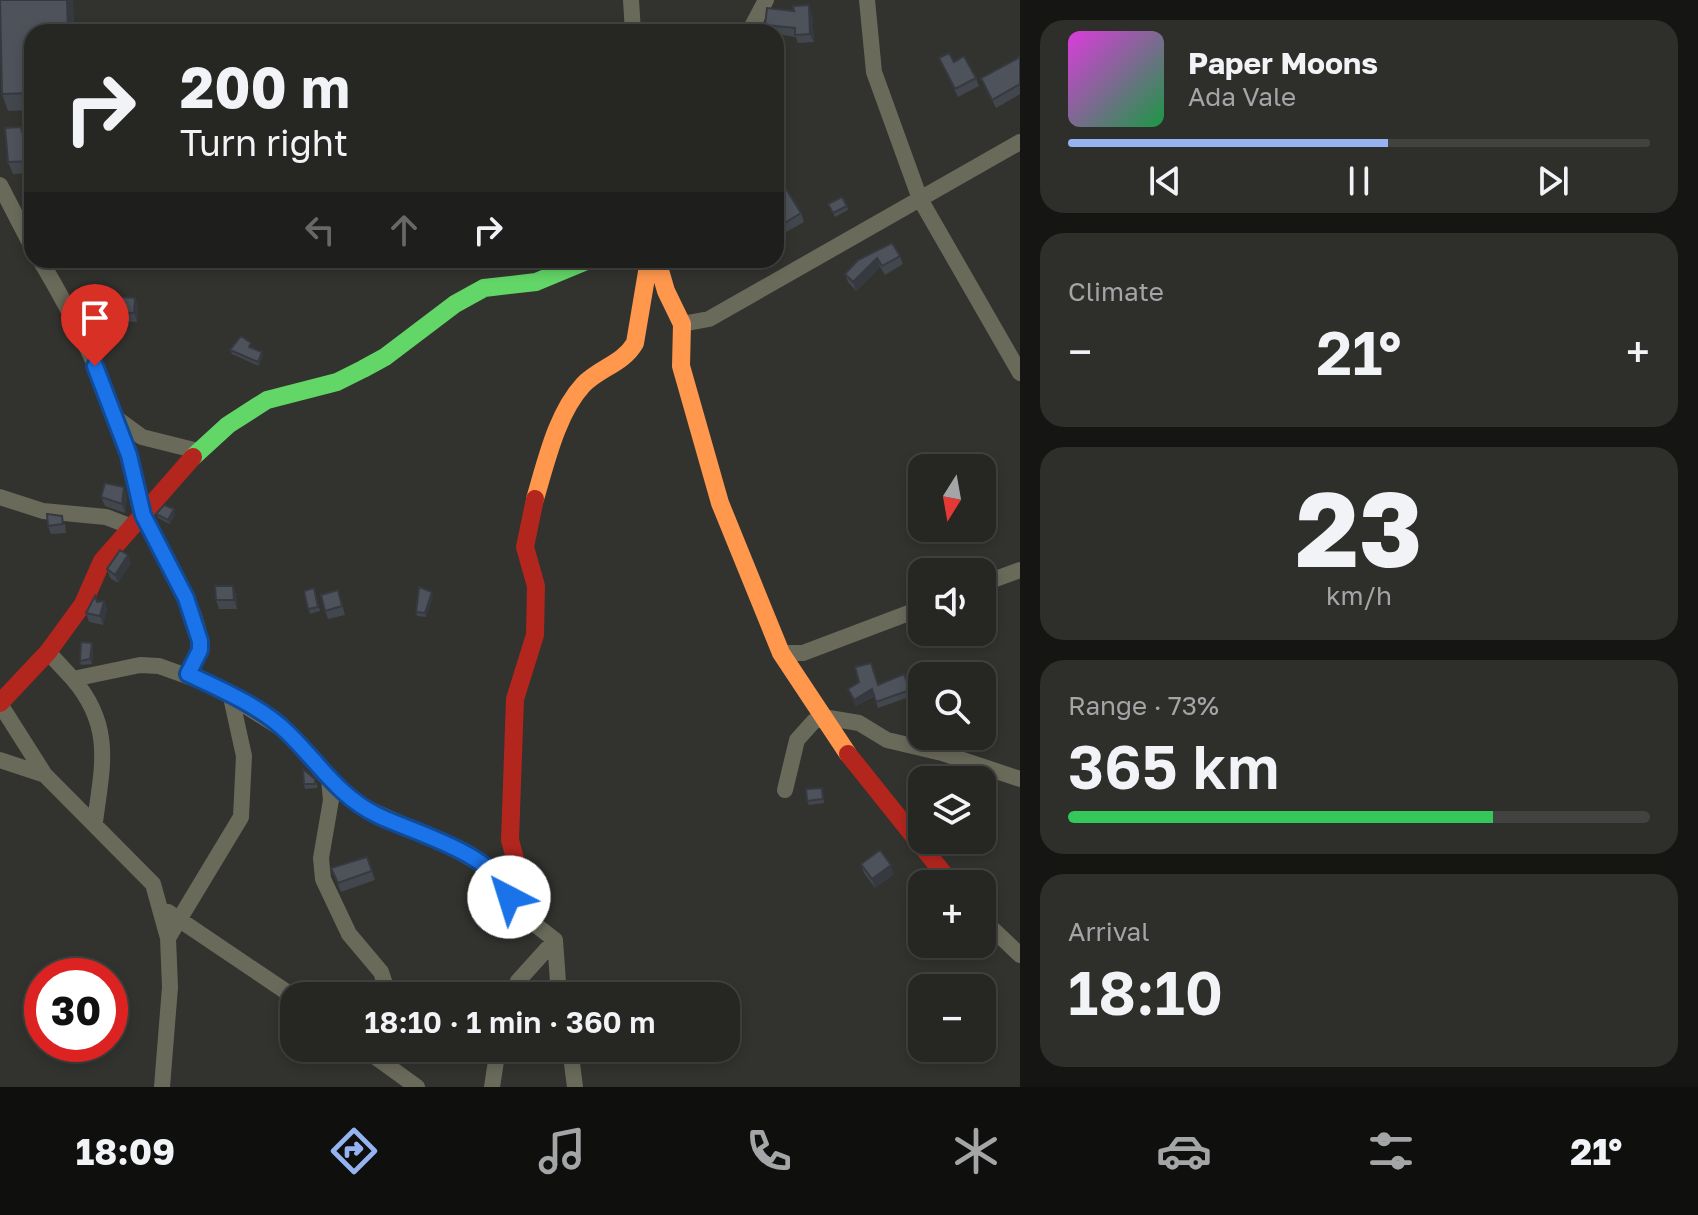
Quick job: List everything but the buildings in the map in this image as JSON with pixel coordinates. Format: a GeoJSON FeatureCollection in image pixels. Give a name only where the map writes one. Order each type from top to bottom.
{"type":"FeatureCollection","features":[{"type":"Feature","properties":{"kind":"street"},"geometry":{"type":"LineString","coordinates":[[631,0],[632,24]]}},
{"type":"Feature","properties":{"kind":"street"},"geometry":{"type":"LineString","coordinates":[[753,24],[766,0]]}},
{"type":"Feature","properties":{"kind":"street"},"geometry":{"type":"LineString","coordinates":[[867,0],[874,72],[920,199],[1020,373]]}},
{"type":"Feature","properties":{"kind":"street"},"geometry":{"type":"LineString","coordinates":[[682,324],[709,319],[1020,142]]}},
{"type":"Feature","properties":{"kind":"street"},"geometry":{"type":"LineString","coordinates":[[0,185],[24,232]]}},
{"type":"Feature","properties":{"kind":"street"},"geometry":{"type":"LineString","coordinates":[[44,268],[78,328],[129,455],[137,521],[186,598],[200,641],[200,650],[188,674]]}},
{"type":"Feature","properties":{"kind":"street"},"geometry":{"type":"LineString","coordinates":[[162,1087],[170,987],[168,938],[147,874],[45,775],[0,704],[48,652],[83,604],[102,561],[198,451],[228,425],[267,400],[337,382],[385,357],[455,304],[484,288],[536,282],[570,268]]}},
{"type":"Feature","properties":{"kind":"street"},"geometry":{"type":"LineString","coordinates":[[506,889],[515,880],[517,866],[510,840],[515,699],[535,635],[536,586],[525,547],[528,522],[550,452],[572,398],[586,382],[628,355],[635,343],[648,268]]}},
{"type":"Feature","properties":{"kind":"street"},"geometry":{"type":"LineString","coordinates":[[659,268],[666,291],[682,324],[681,366],[720,503],[781,653],[822,719],[903,827],[940,870]]}},
{"type":"Feature","properties":{"kind":"street"},"geometry":{"type":"LineString","coordinates":[[115,418],[142,437],[198,451]]}},
{"type":"Feature","properties":{"kind":"street"},"geometry":{"type":"LineString","coordinates":[[0,497],[43,511],[137,521]]}},
{"type":"Feature","properties":{"kind":"street"},"geometry":{"type":"LineString","coordinates":[[996,579],[1020,570]]}},
{"type":"Feature","properties":{"kind":"street"},"geometry":{"type":"LineString","coordinates":[[781,653],[803,653],[908,613]]}},
{"type":"Feature","properties":{"kind":"street"},"geometry":{"type":"LineString","coordinates":[[48,652],[73,679],[92,711],[105,753],[95,822]]}},
{"type":"Feature","properties":{"kind":"street"},"geometry":{"type":"LineString","coordinates":[[73,679],[140,665],[159,666],[188,674],[231,697],[287,732],[329,780],[377,815],[436,839],[474,859],[506,889],[519,912],[555,940],[558,982]]}},
{"type":"Feature","properties":{"kind":"street"},"geometry":{"type":"LineString","coordinates":[[168,938],[177,918],[241,817],[244,756],[231,697]]}},
{"type":"Feature","properties":{"kind":"street"},"geometry":{"type":"LineString","coordinates":[[785,790],[797,740],[814,721],[822,719],[859,723],[887,740],[942,753],[1020,779]]}},
{"type":"Feature","properties":{"kind":"street"},"geometry":{"type":"LineString","coordinates":[[0,760],[45,775]]}},
{"type":"Feature","properties":{"kind":"street"},"geometry":{"type":"LineString","coordinates":[[329,780],[331,800],[321,858],[323,879],[349,934],[381,972],[384,982]]}},
{"type":"Feature","properties":{"kind":"street"},"geometry":{"type":"LineString","coordinates":[[160,906],[280,988]]}},
{"type":"Feature","properties":{"kind":"street"},"geometry":{"type":"LineString","coordinates":[[996,932],[1020,955]]}},
{"type":"Feature","properties":{"kind":"street"},"geometry":{"type":"LineString","coordinates":[[522,982],[555,940]]}},
{"type":"Feature","properties":{"kind":"street"},"geometry":{"type":"LineString","coordinates":[[382,1062],[417,1087]]}},
{"type":"Feature","properties":{"kind":"street"},"geometry":{"type":"LineString","coordinates":[[492,1087],[496,1062]]}},
{"type":"Feature","properties":{"kind":"street"},"geometry":{"type":"LineString","coordinates":[[572,1062],[575,1087]]}},
{"type":"Feature","properties":{"kind":"traffic: fast"},"geometry":{"type":"LineString","coordinates":[[193,457],[228,425],[267,400],[337,382],[363,369],[385,357],[455,304],[484,288],[536,282],[570,268]]}},
{"type":"Feature","properties":{"kind":"traffic: slow"},"geometry":{"type":"LineString","coordinates":[[535,499],[553,439],[574,396],[589,379],[624,356],[635,343],[648,268]]}},
{"type":"Feature","properties":{"kind":"traffic: slow"},"geometry":{"type":"LineString","coordinates":[[659,268],[666,291],[682,324],[681,366],[720,503],[781,653],[848,754]]}},
{"type":"Feature","properties":{"kind":"traffic: jam"},"geometry":{"type":"LineString","coordinates":[[0,703],[48,652],[83,604],[102,561],[193,457]]}},
{"type":"Feature","properties":{"kind":"traffic: jam"},"geometry":{"type":"LineString","coordinates":[[506,889],[515,880],[517,866],[510,840],[515,699],[535,635],[536,586],[525,547],[535,499]]}},
{"type":"Feature","properties":{"kind":"traffic: jam"},"geometry":{"type":"LineString","coordinates":[[848,754],[941,870]]}},
{"type":"Feature","properties":{"kind":"route"},"geometry":{"type":"LineString","coordinates":[[95,366],[129,455],[143,515],[186,598],[200,641],[200,650],[188,674],[212,685],[287,732],[325,776],[362,806],[474,859],[502,882],[509,897]]}}]}
